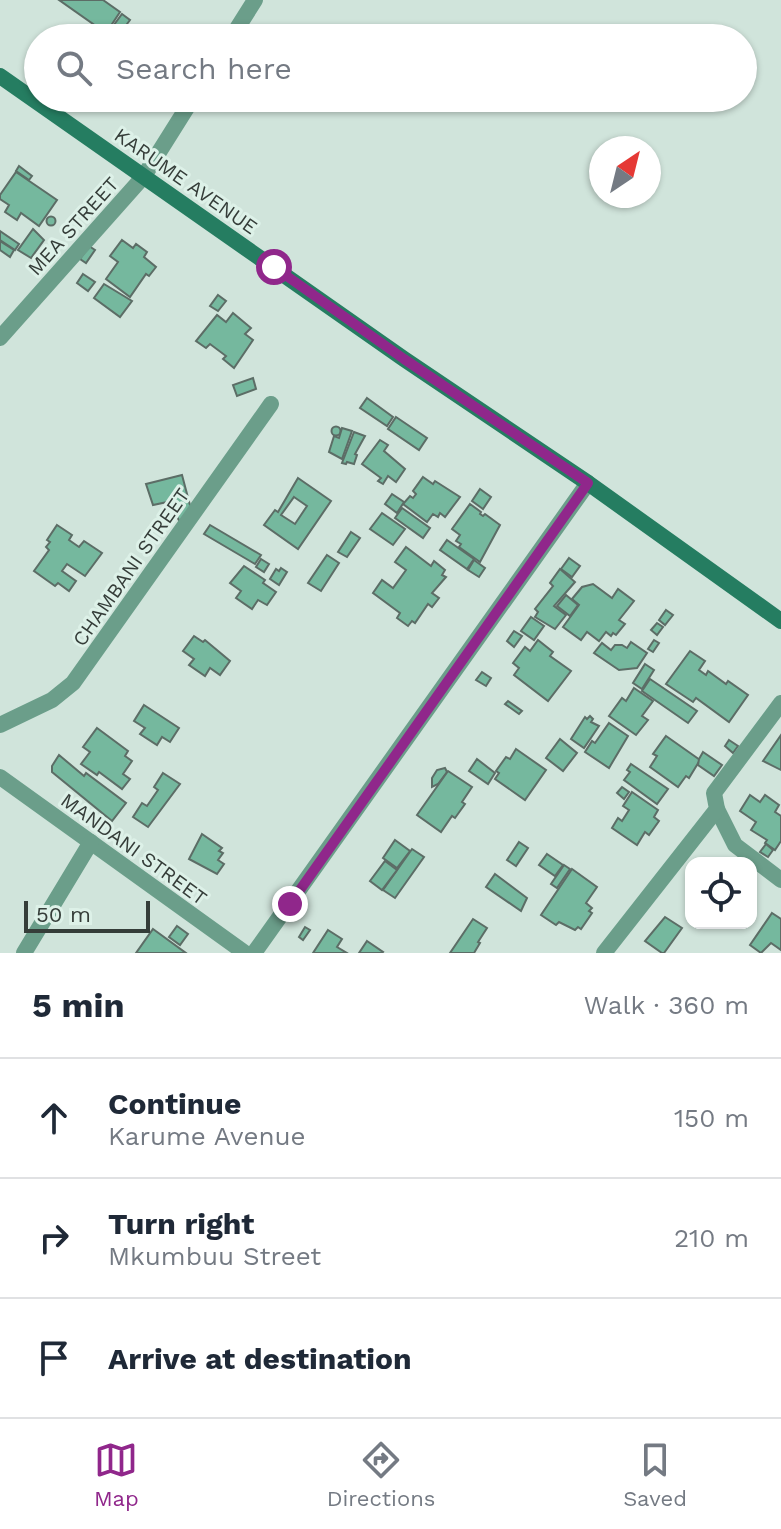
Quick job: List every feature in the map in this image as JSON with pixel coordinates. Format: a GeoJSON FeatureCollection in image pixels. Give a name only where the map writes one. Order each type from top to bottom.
{"type":"FeatureCollection","features":[{"type":"Feature","properties":{"kind":"main road","name":"KARUME AVENUE"},"geometry":{"type":"LineString","coordinates":[[0,76],[24,93]]}},
{"type":"Feature","properties":{"kind":"main road","name":"KARUME AVENUE"},"geometry":{"type":"LineString","coordinates":[[52,112],[404,359],[588,483],[781,621]]}},
{"type":"Feature","properties":{"kind":"street"},"geometry":{"type":"LineString","coordinates":[[240,24],[255,0]]}},
{"type":"Feature","properties":{"kind":"street","name":"MEA STREET"},"geometry":{"type":"LineString","coordinates":[[0,338],[144,176],[184,112]]}},
{"type":"Feature","properties":{"kind":"street","name":"CHAMBANI STREET"},"geometry":{"type":"LineString","coordinates":[[0,725],[52,700],[73,683],[271,404]]}},
{"type":"Feature","properties":{"kind":"street"},"geometry":{"type":"LineString","coordinates":[[254,953],[588,483]]}},
{"type":"Feature","properties":{"kind":"street"},"geometry":{"type":"LineString","coordinates":[[781,703],[714,793],[717,809],[735,845],[781,880]]}},
{"type":"Feature","properties":{"kind":"street","name":"MANDANI STREET"},"geometry":{"type":"LineString","coordinates":[[0,777],[245,953]]}},
{"type":"Feature","properties":{"kind":"street"},"geometry":{"type":"LineString","coordinates":[[604,953],[717,809]]}},
{"type":"Feature","properties":{"kind":"street"},"geometry":{"type":"LineString","coordinates":[[24,953],[91,842]]}},
{"type":"Feature","properties":{"kind":"building"},"geometry":{"type":"Polygon","coordinates":[[[59,0],[103,0],[120,12],[112,24],[93,24],[59,0]]]}},
{"type":"Feature","properties":{"kind":"building"},"geometry":{"type":"Polygon","coordinates":[[[122,14],[130,20],[127,24],[115,24],[122,14]]]}},
{"type":"Feature","properties":{"kind":"building"},"geometry":{"type":"Polygon","coordinates":[[[19,166],[32,176],[29,180],[16,171],[19,166]]]}},
{"type":"Feature","properties":{"kind":"building"},"geometry":{"type":"Polygon","coordinates":[[[16,172],[57,200],[39,226],[21,213],[17,220],[5,212],[9,205],[0,199],[0,195],[16,172]]]}},
{"type":"Feature","properties":{"kind":"building"},"geometry":{"type":"Polygon","coordinates":[[[51,216],[56,221],[51,226],[46,221],[51,216]]]}},
{"type":"Feature","properties":{"kind":"building"},"geometry":{"type":"Polygon","coordinates":[[[33,229],[44,240],[31,258],[18,250],[33,229]]]}},
{"type":"Feature","properties":{"kind":"building"},"geometry":{"type":"Polygon","coordinates":[[[0,231],[19,244],[15,250],[0,240],[0,231]]]}},
{"type":"Feature","properties":{"kind":"building"},"geometry":{"type":"Polygon","coordinates":[[[122,240],[133,248],[136,244],[147,252],[144,257],[156,267],[149,276],[146,274],[130,297],[106,279],[118,262],[110,256],[122,240]]]}},
{"type":"Feature","properties":{"kind":"building"},"geometry":{"type":"Polygon","coordinates":[[[0,241],[14,250],[10,257],[0,250],[0,241]]]}},
{"type":"Feature","properties":{"kind":"building"},"geometry":{"type":"Polygon","coordinates":[[[89,246],[95,250],[86,263],[80,259],[89,246]]]}},
{"type":"Feature","properties":{"kind":"building"},"geometry":{"type":"Polygon","coordinates":[[[83,274],[95,282],[88,291],[77,283],[83,274]]]}},
{"type":"Feature","properties":{"kind":"building"},"geometry":{"type":"Polygon","coordinates":[[[104,284],[132,301],[120,317],[94,298],[104,284]]]}},
{"type":"Feature","properties":{"kind":"building"},"geometry":{"type":"Polygon","coordinates":[[[218,295],[226,301],[218,311],[210,306],[218,295]]]}},
{"type":"Feature","properties":{"kind":"building"},"geometry":{"type":"Polygon","coordinates":[[[233,313],[251,328],[245,334],[253,340],[234,368],[223,359],[226,356],[210,344],[206,348],[196,341],[217,315],[226,322],[233,313]]]}},
{"type":"Feature","properties":{"kind":"building"},"geometry":{"type":"Polygon","coordinates":[[[253,378],[256,389],[237,396],[233,385],[253,378]]]}},
{"type":"Feature","properties":{"kind":"building"},"geometry":{"type":"Polygon","coordinates":[[[367,398],[393,417],[387,426],[360,408],[367,398]]]}},
{"type":"Feature","properties":{"kind":"building"},"geometry":{"type":"Polygon","coordinates":[[[396,417],[427,438],[419,450],[388,429],[396,417]]]}},
{"type":"Feature","properties":{"kind":"building"},"geometry":{"type":"Polygon","coordinates":[[[336,426],[341,431],[336,436],[331,431],[336,426]]]}},
{"type":"Feature","properties":{"kind":"building"},"geometry":{"type":"Polygon","coordinates":[[[342,428],[352,431],[342,459],[329,452],[334,436],[339,438],[342,428]]]}},
{"type":"Feature","properties":{"kind":"building"},"geometry":{"type":"Polygon","coordinates":[[[354,432],[365,436],[355,454],[354,464],[342,463],[354,432]]]}},
{"type":"Feature","properties":{"kind":"building"},"geometry":{"type":"Polygon","coordinates":[[[380,440],[388,445],[384,451],[405,469],[396,482],[388,476],[383,484],[378,481],[381,478],[362,464],[380,440]]]}},
{"type":"Feature","properties":{"kind":"building"},"geometry":{"type":"Polygon","coordinates":[[[182,475],[191,509],[180,522],[172,501],[153,505],[146,484],[182,475]]]}},
{"type":"Feature","properties":{"kind":"building"},"geometry":{"type":"Polygon","coordinates":[[[423,477],[460,497],[445,517],[440,513],[438,517],[433,514],[427,522],[403,504],[416,494],[413,491],[423,477]]]}},
{"type":"Feature","properties":{"kind":"building"},"geometry":{"type":"Polygon","coordinates":[[[298,478],[331,501],[298,549],[264,525],[275,510],[278,512],[298,478]],[[294,497],[281,515],[295,524],[307,506],[294,497]]]}},
{"type":"Feature","properties":{"kind":"building"},"geometry":{"type":"Polygon","coordinates":[[[480,489],[491,497],[483,509],[472,501],[480,489]]]}},
{"type":"Feature","properties":{"kind":"building"},"geometry":{"type":"Polygon","coordinates":[[[392,494],[404,502],[397,513],[385,504],[392,494]]]}},
{"type":"Feature","properties":{"kind":"building"},"geometry":{"type":"Polygon","coordinates":[[[470,504],[480,514],[485,514],[500,525],[480,562],[459,547],[461,544],[456,541],[460,535],[452,529],[470,504]]]}},
{"type":"Feature","properties":{"kind":"building"},"geometry":{"type":"Polygon","coordinates":[[[402,508],[430,528],[423,538],[395,518],[402,508]]]}},
{"type":"Feature","properties":{"kind":"building"},"geometry":{"type":"Polygon","coordinates":[[[382,513],[405,529],[393,545],[370,529],[382,513]]]}},
{"type":"Feature","properties":{"kind":"building"},"geometry":{"type":"Polygon","coordinates":[[[57,525],[72,535],[69,540],[79,547],[84,541],[102,553],[85,576],[67,564],[62,571],[76,581],[69,591],[58,583],[55,586],[34,571],[49,550],[46,547],[50,542],[47,540],[57,525]]]}},
{"type":"Feature","properties":{"kind":"building"},"geometry":{"type":"Polygon","coordinates":[[[210,525],[261,555],[255,564],[204,534],[210,525]]]}},
{"type":"Feature","properties":{"kind":"building"},"geometry":{"type":"Polygon","coordinates":[[[351,532],[360,538],[347,557],[338,552],[351,532]]]}},
{"type":"Feature","properties":{"kind":"building"},"geometry":{"type":"Polygon","coordinates":[[[447,540],[474,559],[467,569],[440,550],[447,540]]]}},
{"type":"Feature","properties":{"kind":"building"},"geometry":{"type":"Polygon","coordinates":[[[406,547],[431,566],[434,561],[445,570],[442,575],[446,577],[432,593],[439,598],[432,607],[428,604],[415,623],[412,621],[408,626],[397,618],[400,613],[373,593],[382,580],[393,588],[406,570],[395,562],[406,547]]]}},
{"type":"Feature","properties":{"kind":"building"},"geometry":{"type":"Polygon","coordinates":[[[327,555],[339,563],[321,591],[308,583],[327,555]]]}},
{"type":"Feature","properties":{"kind":"building"},"geometry":{"type":"Polygon","coordinates":[[[569,558],[580,566],[572,577],[561,569],[569,558]]]}},
{"type":"Feature","properties":{"kind":"building"},"geometry":{"type":"Polygon","coordinates":[[[261,559],[269,564],[264,572],[256,567],[261,559]]]}},
{"type":"Feature","properties":{"kind":"building"},"geometry":{"type":"Polygon","coordinates":[[[474,560],[485,568],[479,577],[468,570],[474,560]]]}},
{"type":"Feature","properties":{"kind":"building"},"geometry":{"type":"Polygon","coordinates":[[[244,566],[276,592],[267,605],[258,600],[252,609],[236,598],[241,591],[230,583],[244,566]]]}},
{"type":"Feature","properties":{"kind":"building"},"geometry":{"type":"Polygon","coordinates":[[[281,568],[287,572],[279,585],[270,579],[276,569],[279,571],[281,568]]]}},
{"type":"Feature","properties":{"kind":"building"},"geometry":{"type":"Polygon","coordinates":[[[560,569],[575,582],[554,606],[566,615],[555,629],[535,617],[538,612],[535,609],[553,586],[550,583],[560,569]]]}},
{"type":"Feature","properties":{"kind":"building"},"geometry":{"type":"Polygon","coordinates":[[[593,584],[612,598],[618,589],[634,601],[619,620],[625,624],[616,635],[606,632],[599,641],[587,632],[581,640],[563,627],[579,605],[572,599],[582,587],[593,584]]]}},
{"type":"Feature","properties":{"kind":"building"},"geometry":{"type":"Polygon","coordinates":[[[566,595],[578,605],[570,616],[557,606],[566,595]]]}},
{"type":"Feature","properties":{"kind":"building"},"geometry":{"type":"Polygon","coordinates":[[[666,610],[673,615],[665,625],[659,620],[666,610]]]}},
{"type":"Feature","properties":{"kind":"building"},"geometry":{"type":"Polygon","coordinates":[[[531,617],[544,626],[534,640],[521,631],[531,617]]]}},
{"type":"Feature","properties":{"kind":"building"},"geometry":{"type":"Polygon","coordinates":[[[657,623],[663,627],[657,635],[651,630],[657,623]]]}},
{"type":"Feature","properties":{"kind":"building"},"geometry":{"type":"Polygon","coordinates":[[[514,631],[522,636],[514,647],[507,641],[514,631]]]}},
{"type":"Feature","properties":{"kind":"building"},"geometry":{"type":"Polygon","coordinates":[[[194,636],[203,642],[205,640],[230,661],[220,675],[210,668],[205,676],[189,665],[194,659],[183,651],[194,636]]]}},
{"type":"Feature","properties":{"kind":"building"},"geometry":{"type":"Polygon","coordinates":[[[538,640],[553,652],[550,656],[571,671],[548,701],[514,675],[519,668],[513,663],[525,647],[530,651],[538,640]]]}},
{"type":"Feature","properties":{"kind":"building"},"geometry":{"type":"Polygon","coordinates":[[[654,640],[659,643],[653,652],[648,649],[654,640]]]}},
{"type":"Feature","properties":{"kind":"building"},"geometry":{"type":"Polygon","coordinates":[[[631,642],[647,653],[637,668],[619,670],[594,653],[602,643],[611,650],[615,645],[627,648],[631,642]]]}},
{"type":"Feature","properties":{"kind":"building"},"geometry":{"type":"Polygon","coordinates":[[[690,651],[705,661],[699,670],[706,675],[708,671],[726,684],[728,681],[748,695],[729,722],[696,698],[693,702],[666,684],[690,651]]]}},
{"type":"Feature","properties":{"kind":"building"},"geometry":{"type":"Polygon","coordinates":[[[645,664],[654,670],[642,689],[633,683],[645,664]]]}},
{"type":"Feature","properties":{"kind":"building"},"geometry":{"type":"Polygon","coordinates":[[[482,672],[491,678],[486,686],[476,680],[482,672]]]}},
{"type":"Feature","properties":{"kind":"building"},"geometry":{"type":"Polygon","coordinates":[[[650,679],[697,711],[688,723],[642,691],[650,679]]]}},
{"type":"Feature","properties":{"kind":"building"},"geometry":{"type":"Polygon","coordinates":[[[634,688],[653,701],[642,716],[648,720],[636,735],[609,716],[622,698],[626,701],[634,688]]]}},
{"type":"Feature","properties":{"kind":"building"},"geometry":{"type":"Polygon","coordinates":[[[508,701],[522,711],[519,714],[505,704],[508,701]]]}},
{"type":"Feature","properties":{"kind":"building"},"geometry":{"type":"Polygon","coordinates":[[[144,705],[179,728],[170,742],[162,737],[157,745],[140,734],[145,728],[134,721],[144,705]]]}},
{"type":"Feature","properties":{"kind":"building"},"geometry":{"type":"Polygon","coordinates":[[[585,717],[593,719],[591,722],[599,726],[584,748],[571,739],[585,717]]]}},
{"type":"Feature","properties":{"kind":"building"},"geometry":{"type":"Polygon","coordinates":[[[609,723],[628,736],[609,768],[585,752],[609,723]]]}},
{"type":"Feature","properties":{"kind":"building"},"geometry":{"type":"Polygon","coordinates":[[[97,728],[128,751],[125,756],[132,761],[123,774],[130,779],[122,789],[99,772],[97,775],[81,764],[90,752],[83,747],[97,728]]]}},
{"type":"Feature","properties":{"kind":"building"},"geometry":{"type":"Polygon","coordinates":[[[781,735],[781,770],[763,761],[781,735]]]}},
{"type":"Feature","properties":{"kind":"building"},"geometry":{"type":"Polygon","coordinates":[[[666,736],[700,760],[689,778],[686,776],[678,787],[650,767],[657,756],[653,754],[666,736]]]}},
{"type":"Feature","properties":{"kind":"building"},"geometry":{"type":"Polygon","coordinates":[[[560,739],[577,753],[563,771],[546,758],[560,739]]]}},
{"type":"Feature","properties":{"kind":"building"},"geometry":{"type":"Polygon","coordinates":[[[729,740],[738,746],[733,753],[725,746],[729,740]]]}},
{"type":"Feature","properties":{"kind":"building"},"geometry":{"type":"Polygon","coordinates":[[[516,749],[546,770],[525,800],[495,779],[499,773],[496,771],[516,749]]]}},
{"type":"Feature","properties":{"kind":"building"},"geometry":{"type":"Polygon","coordinates":[[[703,752],[722,765],[714,776],[698,765],[703,752]]]}},
{"type":"Feature","properties":{"kind":"building"},"geometry":{"type":"Polygon","coordinates":[[[59,755],[84,776],[86,773],[126,803],[112,821],[52,772],[59,755]]]}},
{"type":"Feature","properties":{"kind":"building"},"geometry":{"type":"Polygon","coordinates":[[[477,759],[495,773],[488,784],[469,771],[477,759]]]}},
{"type":"Feature","properties":{"kind":"building"},"geometry":{"type":"Polygon","coordinates":[[[631,764],[668,789],[657,804],[624,780],[631,764]]]}},
{"type":"Feature","properties":{"kind":"building"},"geometry":{"type":"Polygon","coordinates":[[[445,768],[447,772],[432,787],[432,778],[437,770],[445,768]]]}},
{"type":"Feature","properties":{"kind":"building"},"geometry":{"type":"Polygon","coordinates":[[[448,771],[472,787],[462,802],[465,804],[441,832],[417,815],[448,771]]]}},
{"type":"Feature","properties":{"kind":"building"},"geometry":{"type":"Polygon","coordinates":[[[163,773],[180,784],[148,827],[133,817],[142,803],[147,806],[158,790],[154,787],[163,773]]]}},
{"type":"Feature","properties":{"kind":"building"},"geometry":{"type":"Polygon","coordinates":[[[622,787],[629,792],[624,799],[617,793],[622,787]]]}},
{"type":"Feature","properties":{"kind":"building"},"geometry":{"type":"Polygon","coordinates":[[[632,792],[658,810],[654,817],[659,821],[649,835],[645,832],[637,845],[612,828],[618,818],[622,821],[629,810],[623,806],[632,792]]]}},
{"type":"Feature","properties":{"kind":"building"},"geometry":{"type":"Polygon","coordinates":[[[750,795],[760,802],[765,795],[779,805],[775,812],[781,816],[781,841],[775,850],[765,843],[767,840],[751,830],[756,822],[740,811],[750,795]]]}},
{"type":"Feature","properties":{"kind":"building"},"geometry":{"type":"Polygon","coordinates":[[[202,834],[222,848],[219,851],[223,853],[218,860],[224,864],[217,874],[189,859],[202,834]]]}},
{"type":"Feature","properties":{"kind":"building"},"geometry":{"type":"Polygon","coordinates":[[[395,840],[410,851],[397,868],[383,858],[395,840]]]}},
{"type":"Feature","properties":{"kind":"building"},"geometry":{"type":"Polygon","coordinates":[[[519,842],[528,848],[516,866],[507,860],[519,842]]]}},
{"type":"Feature","properties":{"kind":"building"},"geometry":{"type":"Polygon","coordinates":[[[766,844],[773,850],[768,857],[760,852],[766,844]]]}},
{"type":"Feature","properties":{"kind":"building"},"geometry":{"type":"Polygon","coordinates":[[[412,849],[424,857],[395,898],[383,890],[412,849]]]}},
{"type":"Feature","properties":{"kind":"building"},"geometry":{"type":"Polygon","coordinates":[[[547,854],[563,865],[555,876],[539,865],[547,854]]]}},
{"type":"Feature","properties":{"kind":"building"},"geometry":{"type":"Polygon","coordinates":[[[385,861],[397,870],[382,890],[370,881],[385,861]]]}},
{"type":"Feature","properties":{"kind":"building"},"geometry":{"type":"Polygon","coordinates":[[[564,865],[570,869],[557,888],[551,884],[564,865]]]}},
{"type":"Feature","properties":{"kind":"building"},"geometry":{"type":"Polygon","coordinates":[[[572,869],[597,887],[586,903],[592,908],[589,911],[592,913],[581,929],[578,927],[575,930],[559,922],[556,925],[541,915],[572,869]]]}},
{"type":"Feature","properties":{"kind":"building"},"geometry":{"type":"Polygon","coordinates":[[[495,874],[527,898],[521,911],[486,887],[495,874]]]}},
{"type":"Feature","properties":{"kind":"building"},"geometry":{"type":"Polygon","coordinates":[[[772,913],[781,919],[781,950],[771,943],[761,953],[750,945],[772,913]]]}},
{"type":"Feature","properties":{"kind":"building"},"geometry":{"type":"Polygon","coordinates":[[[665,917],[682,928],[662,953],[645,941],[665,917]]]}},
{"type":"Feature","properties":{"kind":"building"},"geometry":{"type":"Polygon","coordinates":[[[473,919],[487,928],[474,953],[450,953],[473,919]]]}},
{"type":"Feature","properties":{"kind":"building"},"geometry":{"type":"Polygon","coordinates":[[[177,926],[188,934],[180,945],[169,937],[177,926]]]}},
{"type":"Feature","properties":{"kind":"building"},"geometry":{"type":"Polygon","coordinates":[[[305,927],[310,930],[303,940],[299,937],[305,927]]]}},
{"type":"Feature","properties":{"kind":"building"},"geometry":{"type":"Polygon","coordinates":[[[153,929],[186,953],[136,953],[153,929]]]}},
{"type":"Feature","properties":{"kind":"building"},"geometry":{"type":"Polygon","coordinates":[[[328,930],[342,939],[337,947],[347,953],[313,953],[328,930]]]}},
{"type":"Feature","properties":{"kind":"building"},"geometry":{"type":"Polygon","coordinates":[[[367,941],[383,952],[359,953],[367,941]]]}},
{"type":"Feature","properties":{"kind":"route"},"geometry":{"type":"LineString","coordinates":[[274,267],[588,483],[290,904]]}}]}
